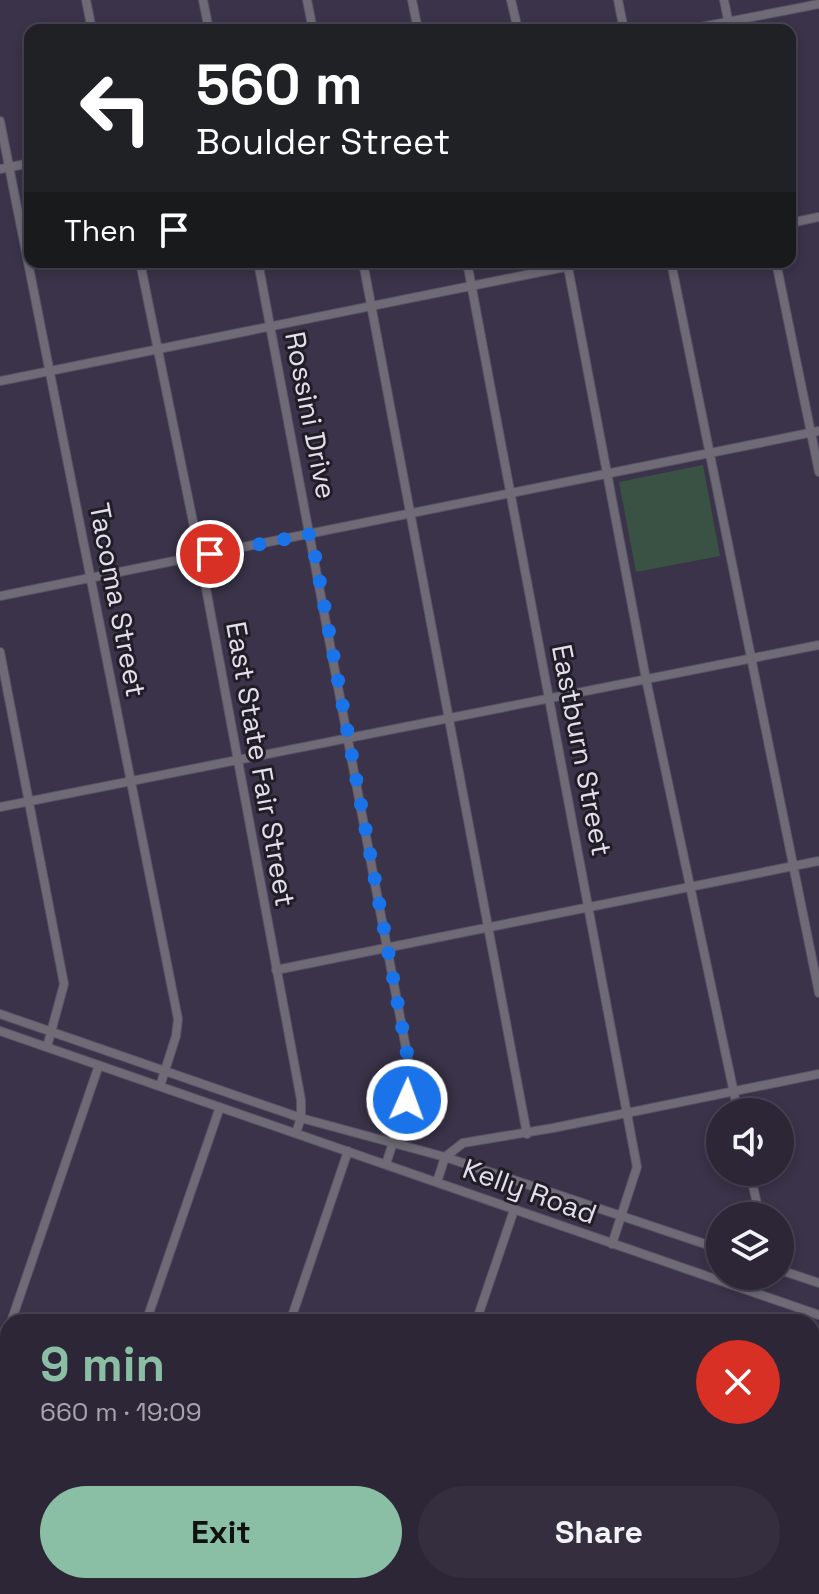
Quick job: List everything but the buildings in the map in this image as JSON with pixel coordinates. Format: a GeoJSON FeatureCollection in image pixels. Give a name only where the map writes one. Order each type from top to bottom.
{"type":"FeatureCollection","features":[{"type":"Feature","properties":{"kind":"street"},"geometry":{"type":"LineString","coordinates":[[86,0],[91,24]]}},
{"type":"Feature","properties":{"kind":"street"},"geometry":{"type":"LineString","coordinates":[[203,0],[208,24]]}},
{"type":"Feature","properties":{"kind":"street"},"geometry":{"type":"LineString","coordinates":[[307,0],[312,24]]}},
{"type":"Feature","properties":{"kind":"street"},"geometry":{"type":"LineString","coordinates":[[412,0],[417,24]]}},
{"type":"Feature","properties":{"kind":"street"},"geometry":{"type":"LineString","coordinates":[[511,0],[517,24]]}},
{"type":"Feature","properties":{"kind":"street"},"geometry":{"type":"LineString","coordinates":[[618,0],[623,24]]}},
{"type":"Feature","properties":{"kind":"street"},"geometry":{"type":"LineString","coordinates":[[724,0],[729,24]]}},
{"type":"Feature","properties":{"kind":"street"},"geometry":{"type":"LineString","coordinates":[[737,24],[819,4]]}},
{"type":"Feature","properties":{"kind":"street","name":"Tacoma Street"},"geometry":{"type":"LineString","coordinates":[[0,121],[5,168],[24,252]]}},
{"type":"Feature","properties":{"kind":"street"},"geometry":{"type":"LineString","coordinates":[[796,222],[819,217]]}},
{"type":"Feature","properties":{"kind":"street","name":"Tacoma Street"},"geometry":{"type":"LineString","coordinates":[[28,268],[51,371],[178,1019],[176,1036],[160,1086]]}},
{"type":"Feature","properties":{"kind":"street","name":"East State Fair Street"},"geometry":{"type":"LineString","coordinates":[[141,268],[200,556],[301,1100],[301,1118],[296,1133]]}},
{"type":"Feature","properties":{"kind":"street","name":"Rossini Drive"},"geometry":{"type":"LineString","coordinates":[[259,268],[412,1080],[386,1164]]}},
{"type":"Feature","properties":{"kind":"street"},"geometry":{"type":"LineString","coordinates":[[364,268],[527,1134]]}},
{"type":"Feature","properties":{"kind":"street","name":"Eastburn Street"},"geometry":{"type":"LineString","coordinates":[[468,268],[637,1171],[612,1244]]}},
{"type":"Feature","properties":{"kind":"street"},"geometry":{"type":"LineString","coordinates":[[0,381],[550,268]]}},
{"type":"Feature","properties":{"kind":"street"},"geometry":{"type":"LineString","coordinates":[[568,268],[646,679],[735,1098]]}},
{"type":"Feature","properties":{"kind":"street"},"geometry":{"type":"LineString","coordinates":[[672,268],[819,993]]}},
{"type":"Feature","properties":{"kind":"street"},"geometry":{"type":"LineString","coordinates":[[777,268],[815,432],[819,472]]}},
{"type":"Feature","properties":{"kind":"street"},"geometry":{"type":"LineString","coordinates":[[0,596],[815,432]]}},
{"type":"Feature","properties":{"kind":"street"},"geometry":{"type":"LineString","coordinates":[[0,807],[819,645]]}},
{"type":"Feature","properties":{"kind":"street"},"geometry":{"type":"LineString","coordinates":[[0,652],[64,984],[47,1047]]}},
{"type":"Feature","properties":{"kind":"street"},"geometry":{"type":"LineString","coordinates":[[276,970],[819,861]]}},
{"type":"Feature","properties":{"kind":"street","name":"Kelly Road"},"geometry":{"type":"LineString","coordinates":[[0,1014],[301,1118],[445,1157],[706,1244]]}},
{"type":"Feature","properties":{"kind":"street","name":"Kelly Road"},"geometry":{"type":"LineString","coordinates":[[0,1031],[612,1244],[706,1273]]}},
{"type":"Feature","properties":{"kind":"street"},"geometry":{"type":"LineString","coordinates":[[14,1314],[99,1065]]}},
{"type":"Feature","properties":{"kind":"street"},"geometry":{"type":"LineString","coordinates":[[437,1182],[445,1157],[463,1143],[527,1134],[819,1074]]}},
{"type":"Feature","properties":{"kind":"street"},"geometry":{"type":"LineString","coordinates":[[149,1314],[220,1107]]}},
{"type":"Feature","properties":{"kind":"street"},"geometry":{"type":"LineString","coordinates":[[293,1314],[348,1151]]}},
{"type":"Feature","properties":{"kind":"street"},"geometry":{"type":"LineString","coordinates":[[479,1314],[514,1210]]}},
{"type":"Feature","properties":{"kind":"street"},"geometry":{"type":"LineString","coordinates":[[794,1275],[819,1283]]}},
{"type":"Feature","properties":{"kind":"street","name":"Kelly Road"},"geometry":{"type":"LineString","coordinates":[[756,1290],[816,1314]]}},
{"type":"Feature","properties":{"kind":"green space"},"geometry":{"type":"Polygon","coordinates":[[[703,465],[720,556],[636,572],[619,482],[703,465]]]}},
{"type":"Feature","properties":{"kind":"route"},"geometry":{"type":"LineString","coordinates":[[210,554],[311,534],[412,1080],[407,1100]]}}]}
